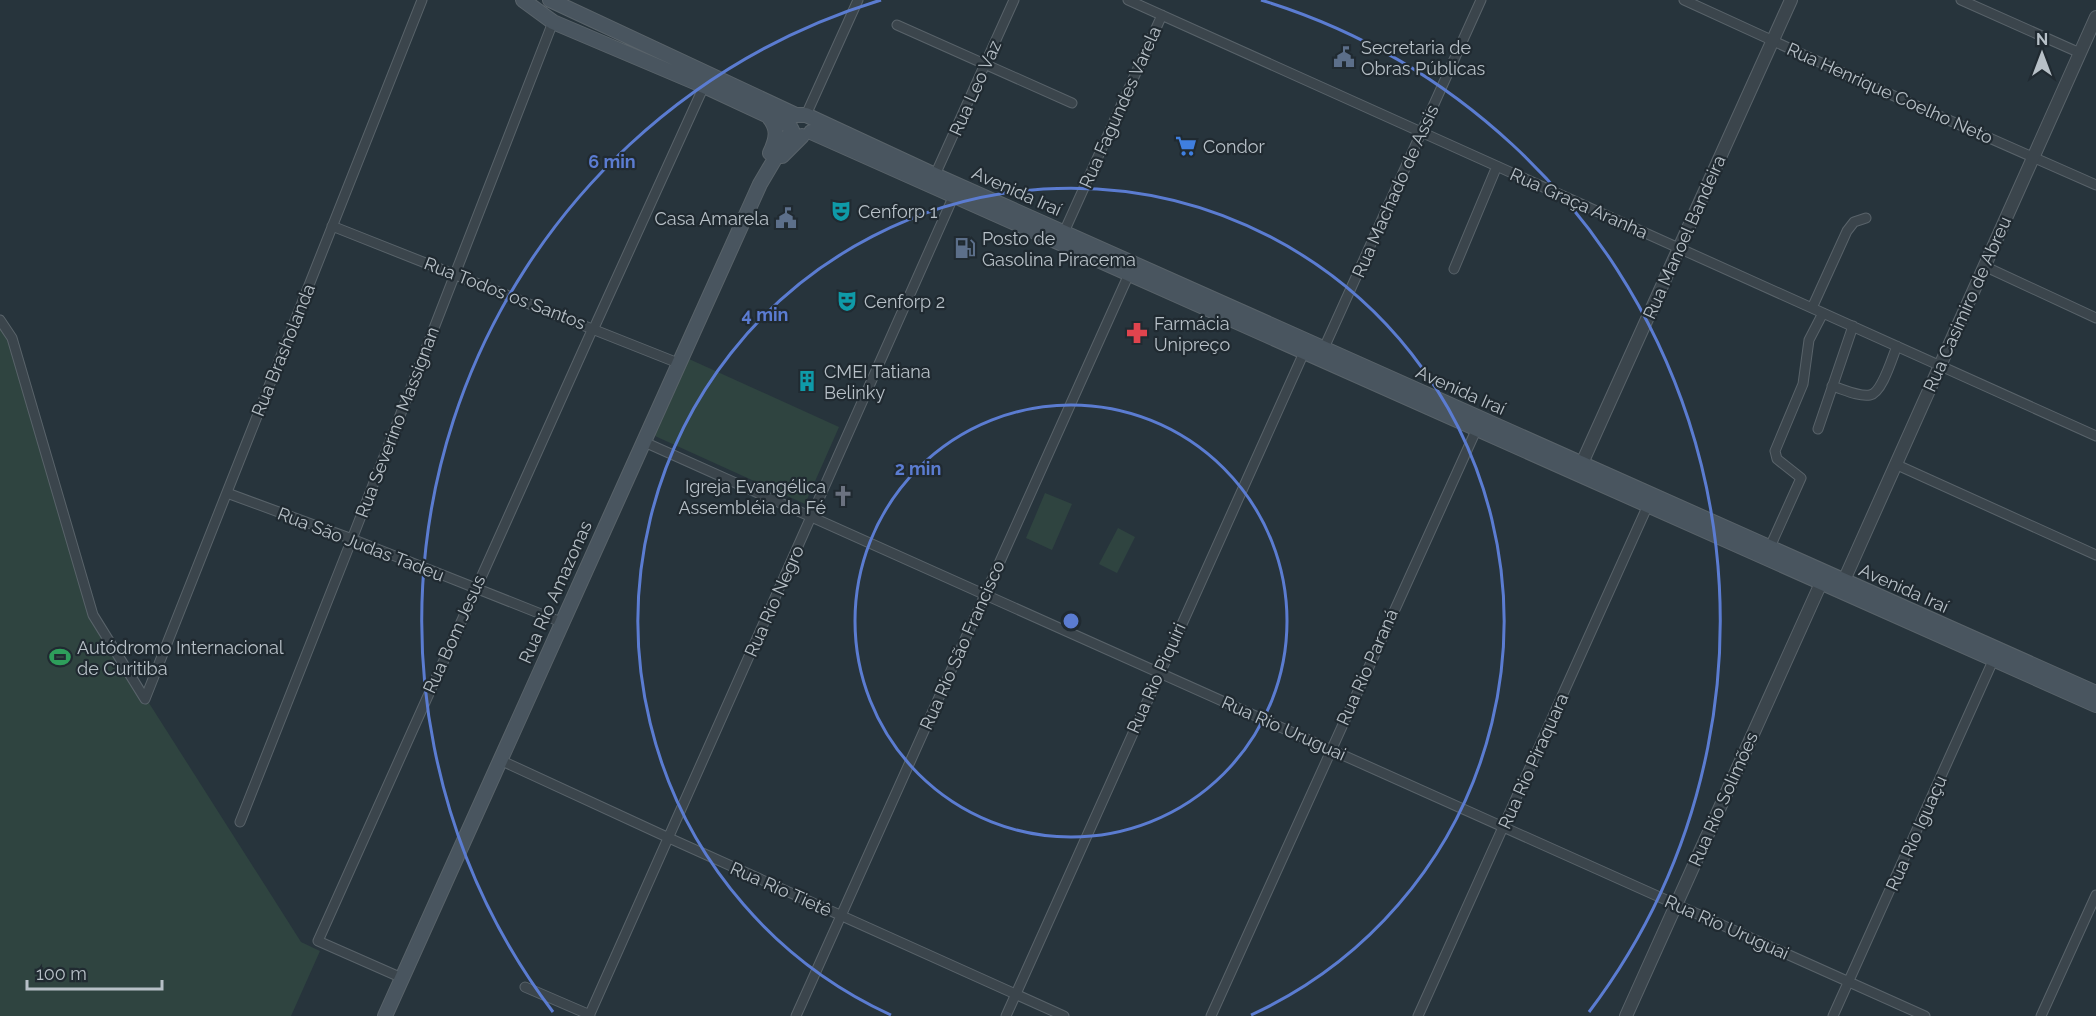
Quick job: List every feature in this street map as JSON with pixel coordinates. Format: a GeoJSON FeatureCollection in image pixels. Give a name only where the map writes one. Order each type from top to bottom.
{"type":"FeatureCollection","features":[{"type":"Feature","properties":{"kind":"main road","name":"Avenida Iraí"},"geometry":{"type":"LineString","coordinates":[[550,0],[801,124],[957,191],[1064,232],[1152,278],[1306,347],[1607,481],[1770,547],[1842,586],[1996,655],[2096,705]]}},
{"type":"Feature","properties":{"kind":"main road","name":"Avenida Iraí"},"geometry":{"type":"LineString","coordinates":[[522,1],[553,22],[767,115],[801,124],[935,175],[957,191],[1129,274],[1152,278]]}},
{"type":"Feature","properties":{"kind":"main road"},"geometry":{"type":"LineString","coordinates":[[760,183],[776,141],[777,131],[767,115]]}},
{"type":"Feature","properties":{"kind":"main road","name":"Rua Rio Amazonas"},"geometry":{"type":"LineString","coordinates":[[385,1016],[760,183],[784,154],[801,124]]}},
{"type":"Feature","properties":{"kind":"main road","name":"Avenida Iraí"},"geometry":{"type":"LineString","coordinates":[[1306,347],[1324,348],[1454,413]]}},
{"type":"Feature","properties":{"kind":"main road","name":"Avenida Iraí"},"geometry":{"type":"LineString","coordinates":[[1607,481],[1648,505],[1821,583],[1842,586]]}},
{"type":"Feature","properties":{"kind":"main road","name":"Avenida Iraí"},"geometry":{"type":"LineString","coordinates":[[1996,655],[2096,693]]}},
{"type":"Feature","properties":{"kind":"street","name":"Rua Brasholanda"},"geometry":{"type":"LineString","coordinates":[[0,320],[12,338],[93,615],[145,699],[422,0]]}},
{"type":"Feature","properties":{"kind":"street"},"geometry":{"type":"LineString","coordinates":[[801,124],[858,0]]}},
{"type":"Feature","properties":{"kind":"street","name":"Rua Leo Vaz"},"geometry":{"type":"LineString","coordinates":[[935,175],[1014,0]]}},
{"type":"Feature","properties":{"kind":"street","name":"Rua Graça Aranha"},"geometry":{"type":"LineString","coordinates":[[1128,0],[1823,313],[1853,326],[1868,329],[1939,366],[2096,436]]}},
{"type":"Feature","properties":{"kind":"street","name":"Rua Machado de Assis"},"geometry":{"type":"LineString","coordinates":[[1324,348],[1481,0]]}},
{"type":"Feature","properties":{"kind":"street","name":"Rua Henrique Coelho Neto"},"geometry":{"type":"LineString","coordinates":[[1684,0],[1897,98],[2096,185]]}},
{"type":"Feature","properties":{"kind":"street","name":"Rua Manoel Bandeira"},"geometry":{"type":"LineString","coordinates":[[1580,469],[1791,0]]}},
{"type":"Feature","properties":{"kind":"street"},"geometry":{"type":"LineString","coordinates":[[1961,0],[2080,53]]}},
{"type":"Feature","properties":{"kind":"street","name":"Rua Fagundes Varela"},"geometry":{"type":"LineString","coordinates":[[1064,232],[1162,15]]}},
{"type":"Feature","properties":{"kind":"street","name":"Rua Casimiro de Abreu"},"geometry":{"type":"LineString","coordinates":[[1842,586],[2096,17]]}},
{"type":"Feature","properties":{"kind":"street","name":"Rua Severino Massignan"},"geometry":{"type":"LineString","coordinates":[[240,822],[553,22]]}},
{"type":"Feature","properties":{"kind":"street"},"geometry":{"type":"LineString","coordinates":[[897,26],[1072,103]]}},
{"type":"Feature","properties":{"kind":"street","name":"Rua Bom Jesus"},"geometry":{"type":"LineString","coordinates":[[402,978],[318,941],[475,588],[704,86]]}},
{"type":"Feature","properties":{"kind":"street"},"geometry":{"type":"LineString","coordinates":[[1454,269],[1497,166]]}},
{"type":"Feature","properties":{"kind":"street","name":"Rua Rio Negro"},"geometry":{"type":"LineString","coordinates":[[590,1016],[957,191]]}},
{"type":"Feature","properties":{"kind":"street"},"geometry":{"type":"LineString","coordinates":[[1812,308],[1847,231],[1854,222],[1866,218]]}},
{"type":"Feature","properties":{"kind":"street","name":"Rua Todos os Santos"},"geometry":{"type":"LineString","coordinates":[[332,226],[678,363]]}},
{"type":"Feature","properties":{"kind":"street"},"geometry":{"type":"LineString","coordinates":[[1984,266],[2096,318]]}},
{"type":"Feature","properties":{"kind":"street","name":"Rua Rio São Francisco"},"geometry":{"type":"LineString","coordinates":[[796,1016],[1129,274]]}},
{"type":"Feature","properties":{"kind":"street"},"geometry":{"type":"LineString","coordinates":[[1770,547],[1801,478],[1777,459],[1775,451],[1803,384],[1809,340],[1823,313]]}},
{"type":"Feature","properties":{"kind":"street"},"geometry":{"type":"LineString","coordinates":[[1818,429],[1853,326]]}},
{"type":"Feature","properties":{"kind":"street"},"geometry":{"type":"LineString","coordinates":[[1833,386],[1858,394],[1870,395],[1879,390],[1897,346]]}},
{"type":"Feature","properties":{"kind":"street","name":"Rua Rio Piquiri"},"geometry":{"type":"LineString","coordinates":[[1006,1016],[1306,347]]}},
{"type":"Feature","properties":{"kind":"street","name":"Rua Rio Paraná"},"geometry":{"type":"LineString","coordinates":[[1211,1016],[1479,424]]}},
{"type":"Feature","properties":{"kind":"street","name":"Rua Rio Uruguai"},"geometry":{"type":"LineString","coordinates":[[642,441],[1925,1016]]}},
{"type":"Feature","properties":{"kind":"street"},"geometry":{"type":"LineString","coordinates":[[1895,464],[2096,555]]}},
{"type":"Feature","properties":{"kind":"street","name":"Rua São Judas Tadeu"},"geometry":{"type":"LineString","coordinates":[[227,493],[352,539],[561,622]]}},
{"type":"Feature","properties":{"kind":"street","name":"Rua Rio Piraquara"},"geometry":{"type":"LineString","coordinates":[[1418,1016],[1648,505]]}},
{"type":"Feature","properties":{"kind":"street","name":"Rua Rio Solimões"},"geometry":{"type":"LineString","coordinates":[[1626,1016],[1821,583]]}},
{"type":"Feature","properties":{"kind":"street","name":"Rua Rio Iguaçu"},"geometry":{"type":"LineString","coordinates":[[1833,1016],[1996,655]]}},
{"type":"Feature","properties":{"kind":"street","name":"Rua Rio Tietê"},"geometry":{"type":"LineString","coordinates":[[500,760],[1064,1016]]}},
{"type":"Feature","properties":{"kind":"street"},"geometry":{"type":"LineString","coordinates":[[2041,1016],[2096,895]]}},
{"type":"Feature","properties":{"kind":"street"},"geometry":{"type":"LineString","coordinates":[[525,987],[590,1016]]}},
{"type":"Feature","properties":{"kind":"green space","name":"Autódromo Internacional de Curitiba"},"geometry":{"type":"Polygon","coordinates":[[[0,321],[12,338],[93,615],[301,942],[320,951],[291,1016],[0,1016],[0,321]]]}},
{"type":"Feature","properties":{"kind":"green space"},"geometry":{"type":"Polygon","coordinates":[[[689,359],[839,427],[805,504],[655,436],[689,359]]]}},
{"type":"Feature","properties":{"kind":"green space"},"geometry":{"type":"Polygon","coordinates":[[[1045,493],[1072,504],[1052,550],[1026,538],[1045,493]]]}},
{"type":"Feature","properties":{"kind":"green space"},"geometry":{"type":"Polygon","coordinates":[[[1118,528],[1135,537],[1117,573],[1099,564],[1118,528]]]}},
{"type":"Feature","properties":{"kind":"place","name":"Secretaria de Obras Públicas"},"geometry":{"type":"Point","coordinates":[1344,57]}},
{"type":"Feature","properties":{"kind":"place","name":"Condor"},"geometry":{"type":"Point","coordinates":[1186,146]}},
{"type":"Feature","properties":{"kind":"place","name":"Cenforp 1"},"geometry":{"type":"Point","coordinates":[841,211]}},
{"type":"Feature","properties":{"kind":"place","name":"Casa Amarela"},"geometry":{"type":"Point","coordinates":[786,218]}},
{"type":"Feature","properties":{"kind":"place","name":"Posto de Gasolina Piracema"},"geometry":{"type":"Point","coordinates":[965,248]}},
{"type":"Feature","properties":{"kind":"place","name":"Cenforp 2"},"geometry":{"type":"Point","coordinates":[847,301]}},
{"type":"Feature","properties":{"kind":"place","name":"Farmácia Unipreço"},"geometry":{"type":"Point","coordinates":[1137,333]}},
{"type":"Feature","properties":{"kind":"place","name":"CMEI Tatiana Belinky"},"geometry":{"type":"Point","coordinates":[807,381]}},
{"type":"Feature","properties":{"kind":"place","name":"Igreja Evangélica Assembléia da Fé"},"geometry":{"type":"Point","coordinates":[843,496]}},
{"type":"Feature","properties":{"kind":"place","name":"Autódromo Internacional de Curitiba"},"geometry":{"type":"Point","coordinates":[60,657]}}]}
